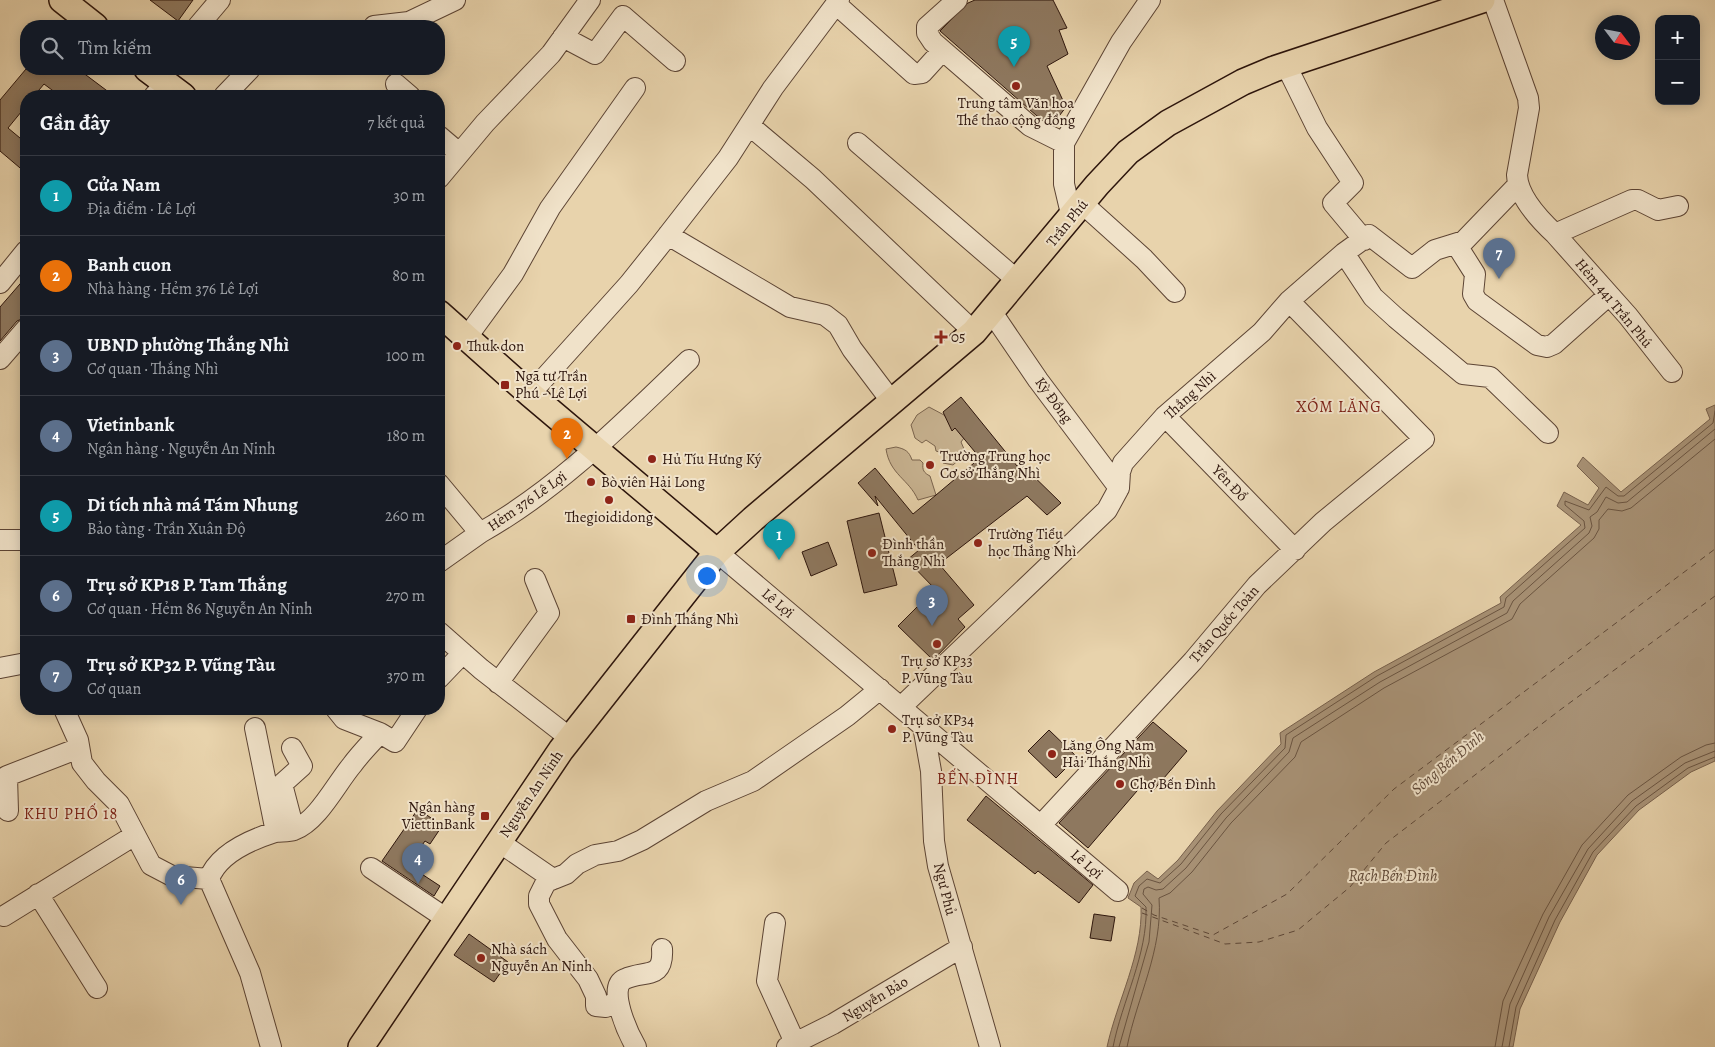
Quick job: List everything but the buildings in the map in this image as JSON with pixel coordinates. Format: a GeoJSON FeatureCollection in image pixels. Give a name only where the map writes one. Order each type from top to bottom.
{"type":"FeatureCollection","features":[{"type":"Feature","properties":{"kind":"main road"},"geometry":{"type":"LineString","coordinates":[[62,0],[87,20]]}},
{"type":"Feature","properties":{"kind":"main road","name":"Trần Phú"},"geometry":{"type":"LineString","coordinates":[[717,552],[753,519],[974,332],[1097,185],[1128,152],[1168,123],[1243,82],[1482,0]]}},
{"type":"Feature","properties":{"kind":"main road","name":"Lê Lợi"},"geometry":{"type":"LineString","coordinates":[[445,318],[530,394],[597,448],[717,552]]}},
{"type":"Feature","properties":{"kind":"main road","name":"Nguyễn An Ninh"},"geometry":{"type":"LineString","coordinates":[[361,1047],[570,738],[717,552]]}},
{"type":"Feature","properties":{"kind":"street"},"geometry":{"type":"LineString","coordinates":[[203,20],[220,0]]}},
{"type":"Feature","properties":{"kind":"street"},"geometry":{"type":"LineString","coordinates":[[413,20],[455,0]]}},
{"type":"Feature","properties":{"kind":"street"},"geometry":{"type":"LineString","coordinates":[[445,170],[551,54],[590,0]]}},
{"type":"Feature","properties":{"kind":"street"},"geometry":{"type":"LineString","coordinates":[[1150,0],[1121,42],[1064,143],[1064,184],[1077,211],[1144,259],[1175,292]]}},
{"type":"Feature","properties":{"kind":"street"},"geometry":{"type":"LineString","coordinates":[[1286,66],[1317,128],[1353,183],[1333,203],[1364,240],[1369,235],[1412,268],[1435,250],[1464,241],[1517,186],[1516,175],[1529,108],[1528,98],[1494,0]]}},
{"type":"Feature","properties":{"kind":"street"},"geometry":{"type":"LineString","coordinates":[[952,1],[927,29],[933,42],[1030,126],[1064,143]]}},
{"type":"Feature","properties":{"kind":"street"},"geometry":{"type":"LineString","coordinates":[[530,394],[630,284],[728,158],[773,88],[837,2],[914,74],[922,73],[942,51]]}},
{"type":"Feature","properties":{"kind":"street"},"geometry":{"type":"LineString","coordinates":[[564,37],[594,54],[623,16],[675,61]]}},
{"type":"Feature","properties":{"kind":"street"},"geometry":{"type":"LineString","coordinates":[[230,90],[244,75]]}},
{"type":"Feature","properties":{"kind":"street"},"geometry":{"type":"LineString","coordinates":[[467,337],[513,274],[550,208],[635,88]]}},
{"type":"Feature","properties":{"kind":"street"},"geometry":{"type":"LineString","coordinates":[[749,125],[813,179],[974,332]]}},
{"type":"Feature","properties":{"kind":"street"},"geometry":{"type":"LineString","coordinates":[[445,141],[459,153]]}},
{"type":"Feature","properties":{"kind":"street"},"geometry":{"type":"LineString","coordinates":[[858,143],[1018,281]]}},
{"type":"Feature","properties":{"kind":"street","name":"Hẻm 441 Trần Phú"},"geometry":{"type":"LineString","coordinates":[[1517,186],[1544,224],[1610,294],[1672,372]]}},
{"type":"Feature","properties":{"kind":"street"},"geometry":{"type":"LineString","coordinates":[[1555,234],[1632,200],[1638,200],[1658,210],[1678,206]]}},
{"type":"Feature","properties":{"kind":"street"},"geometry":{"type":"LineString","coordinates":[[668,235],[790,308],[825,315],[838,325],[852,350],[892,402]]}},
{"type":"Feature","properties":{"kind":"street","name":"Thắng Nhì"},"geometry":{"type":"LineString","coordinates":[[901,707],[1107,510],[1120,488],[1120,472],[1123,463],[1165,416],[1262,332],[1289,301],[1344,253],[1364,240]]}},
{"type":"Feature","properties":{"kind":"street"},"geometry":{"type":"LineString","coordinates":[[1456,244],[1475,274],[1473,294],[1477,301],[1536,345],[1547,347],[1554,344],[1610,294]]}},
{"type":"Feature","properties":{"kind":"street"},"geometry":{"type":"LineString","coordinates":[[1344,253],[1373,297],[1396,318],[1463,374],[1490,377],[1548,433]]}},
{"type":"Feature","properties":{"kind":"street"},"geometry":{"type":"LineString","coordinates":[[0,283],[20,258]]}},
{"type":"Feature","properties":{"kind":"street","name":"Trần Quốc Toản"},"geometry":{"type":"LineString","coordinates":[[1041,825],[1192,661],[1257,585],[1323,522],[1424,440],[1289,301]]}},
{"type":"Feature","properties":{"kind":"street","name":"Kỳ Đồng"},"geometry":{"type":"LineString","coordinates":[[992,311],[1038,380],[1120,488]]}},
{"type":"Feature","properties":{"kind":"street"},"geometry":{"type":"LineString","coordinates":[[0,360],[20,335]]}},
{"type":"Feature","properties":{"kind":"street","name":"Hẻm 376 Lê Lợi"},"geometry":{"type":"LineString","coordinates":[[445,558],[555,483],[597,448],[688,360]]}},
{"type":"Feature","properties":{"kind":"street","name":"Yên Đổ"},"geometry":{"type":"LineString","coordinates":[[1165,416],[1295,550]]}},
{"type":"Feature","properties":{"kind":"street"},"geometry":{"type":"LineString","coordinates":[[445,491],[480,533]]}},
{"type":"Feature","properties":{"kind":"street"},"geometry":{"type":"LineString","coordinates":[[0,540],[20,540]]}},
{"type":"Feature","properties":{"kind":"street","name":"Lê Lợi"},"geometry":{"type":"LineString","coordinates":[[717,552],[1118,891]]}},
{"type":"Feature","properties":{"kind":"street"},"geometry":{"type":"LineString","coordinates":[[498,683],[549,613],[535,579]]}},
{"type":"Feature","properties":{"kind":"street"},"geometry":{"type":"LineString","coordinates":[[445,638],[498,683],[570,738]]}},
{"type":"Feature","properties":{"kind":"street"},"geometry":{"type":"LineString","coordinates":[[445,672],[463,654]]}},
{"type":"Feature","properties":{"kind":"street"},"geometry":{"type":"LineString","coordinates":[[0,668],[20,664]]}},
{"type":"Feature","properties":{"kind":"street"},"geometry":{"type":"LineString","coordinates":[[618,1001],[606,1007],[596,1006],[596,996],[588,979],[568,956],[550,928],[539,904],[539,896],[546,882],[566,874],[577,864],[595,855],[618,851],[642,840],[706,802],[753,781],[831,728],[880,689]]}},
{"type":"Feature","properties":{"kind":"street"},"geometry":{"type":"LineString","coordinates":[[66,715],[79,748],[82,763],[96,781],[119,804],[151,865],[172,876],[209,879]]}},
{"type":"Feature","properties":{"kind":"street"},"geometry":{"type":"LineString","coordinates":[[341,715],[395,742],[413,715]]}},
{"type":"Feature","properties":{"kind":"street","name":"Ngư Phủ"},"geometry":{"type":"LineString","coordinates":[[923,726],[933,786],[934,840],[938,866],[990,1047]]}},
{"type":"Feature","properties":{"kind":"street"},"geometry":{"type":"LineString","coordinates":[[255,728],[285,831]]}},
{"type":"Feature","properties":{"kind":"street"},"geometry":{"type":"LineString","coordinates":[[271,1047],[250,974],[209,879],[213,868],[227,854],[285,831],[321,807],[351,765],[380,733]]}},
{"type":"Feature","properties":{"kind":"street"},"geometry":{"type":"LineString","coordinates":[[8,811],[7,776],[79,748]]}},
{"type":"Feature","properties":{"kind":"street"},"geometry":{"type":"LineString","coordinates":[[285,831],[282,784],[302,766],[292,748]]}},
{"type":"Feature","properties":{"kind":"street"},"geometry":{"type":"LineString","coordinates":[[4,916],[135,835]]}},
{"type":"Feature","properties":{"kind":"street"},"geometry":{"type":"LineString","coordinates":[[499,842],[553,879]]}},
{"type":"Feature","properties":{"kind":"street"},"geometry":{"type":"LineString","coordinates":[[371,868],[447,919]]}},
{"type":"Feature","properties":{"kind":"street"},"geometry":{"type":"LineString","coordinates":[[38,894],[97,988]]}},
{"type":"Feature","properties":{"kind":"street"},"geometry":{"type":"LineString","coordinates":[[775,923],[767,980],[794,1046]]}},
{"type":"Feature","properties":{"kind":"street","name":"Nguyễn Bảo"},"geometry":{"type":"LineString","coordinates":[[794,1046],[962,947]]}},
{"type":"Feature","properties":{"kind":"street"},"geometry":{"type":"LineString","coordinates":[[636,1047],[627,1031],[618,1001],[618,986],[624,979],[652,973],[658,969],[663,960],[662,950]]}},
{"type":"Feature","properties":{"kind":"shaded area"},"geometry":{"type":"Polygon","coordinates":[[[929,407],[944,415],[964,438],[961,442],[964,449],[963,456],[953,465],[943,463],[945,454],[936,451],[935,446],[926,440],[922,443],[915,438],[911,425],[917,415],[929,407]]]}},
{"type":"Feature","properties":{"kind":"shaded area"},"geometry":{"type":"Polygon","coordinates":[[[896,447],[910,454],[912,460],[920,460],[923,463],[923,469],[930,476],[936,495],[918,500],[910,487],[891,465],[888,458],[886,449],[896,447]]]}},
{"type":"Feature","properties":{"kind":"water","name":"Rạch Bến Đình"},"geometry":{"type":"Polygon","coordinates":[[[1715,405],[1715,761],[1691,772],[1639,810],[1597,855],[1560,922],[1520,1009],[1513,1047],[1107,1047],[1134,960],[1141,925],[1141,907],[1128,898],[1134,883],[1147,871],[1158,879],[1178,860],[1217,811],[1281,744],[1280,733],[1374,672],[1501,603],[1500,597],[1581,525],[1557,506],[1564,492],[1588,505],[1599,488],[1577,466],[1583,457],[1621,492],[1710,419],[1706,409],[1715,405]]]}},
{"type":"Feature","properties":{"kind":"ferry route"},"geometry":{"type":"LineString","coordinates":[[1142,908],[1154,915],[1213,935],[1287,894],[1394,789],[1715,549]]}},
{"type":"Feature","properties":{"kind":"ferry route"},"geometry":{"type":"LineString","coordinates":[[1142,913],[1225,944],[1259,942],[1298,930],[1350,887],[1386,843],[1560,710],[1715,596]]}},
{"type":"Feature","properties":{"kind":"place","name":"Di tích nhà má Tám Nhung"},"geometry":{"type":"Point","coordinates":[1014,67]}},
{"type":"Feature","properties":{"kind":"place","name":"Trung tâm Văn hoa Thể thao cộng đồng"},"geometry":{"type":"Point","coordinates":[1016,86]}},
{"type":"Feature","properties":{"kind":"place","name":"Trụ sở KP32 P. Vũng Tàu"},"geometry":{"type":"Point","coordinates":[1499,279]}},
{"type":"Feature","properties":{"kind":"place","name":"05"},"geometry":{"type":"Point","coordinates":[941,337]}},
{"type":"Feature","properties":{"kind":"place","name":"Thuk don"},"geometry":{"type":"Point","coordinates":[457,346]}},
{"type":"Feature","properties":{"kind":"place","name":"Ngã tư Trần Phú - Lê Lợi"},"geometry":{"type":"Point","coordinates":[505,385]}},
{"type":"Feature","properties":{"kind":"place","name":"Banh cuon"},"geometry":{"type":"Point","coordinates":[567,459]}},
{"type":"Feature","properties":{"kind":"place","name":"Hủ Tíu Hưng Ký"},"geometry":{"type":"Point","coordinates":[652,459]}},
{"type":"Feature","properties":{"kind":"place","name":"Trường Trung học Cơ sở Thắng Nhì"},"geometry":{"type":"Point","coordinates":[930,465]}},
{"type":"Feature","properties":{"kind":"place","name":"Bò viên Hải Long"},"geometry":{"type":"Point","coordinates":[591,482]}},
{"type":"Feature","properties":{"kind":"place","name":"Thegioididong"},"geometry":{"type":"Point","coordinates":[609,500]}},
{"type":"Feature","properties":{"kind":"place","name":"Trường Tiểu học Thắng Nhì"},"geometry":{"type":"Point","coordinates":[978,543]}},
{"type":"Feature","properties":{"kind":"place","name":"Đình thần Thắng Nhì"},"geometry":{"type":"Point","coordinates":[872,553]}},
{"type":"Feature","properties":{"kind":"place","name":"Cửa Nam"},"geometry":{"type":"Point","coordinates":[779,560]}},
{"type":"Feature","properties":{"kind":"place","name":"Đình Thắng Nhì"},"geometry":{"type":"Point","coordinates":[631,619]}},
{"type":"Feature","properties":{"kind":"place","name":"UBND phường Thắng Nhì"},"geometry":{"type":"Point","coordinates":[932,626]}},
{"type":"Feature","properties":{"kind":"place","name":"Trụ sở KP33 P. Vũng Tàu"},"geometry":{"type":"Point","coordinates":[937,644]}},
{"type":"Feature","properties":{"kind":"place","name":"Trụ sở KP34 P. Vũng Tàu"},"geometry":{"type":"Point","coordinates":[892,729]}},
{"type":"Feature","properties":{"kind":"place","name":"Lăng Ông Nam Hải Thắng Nhì"},"geometry":{"type":"Point","coordinates":[1052,754]}},
{"type":"Feature","properties":{"kind":"place","name":"Chợ Bến Đình"},"geometry":{"type":"Point","coordinates":[1120,784]}},
{"type":"Feature","properties":{"kind":"place","name":"Ngân hàng ViettinBank"},"geometry":{"type":"Point","coordinates":[485,816]}},
{"type":"Feature","properties":{"kind":"place","name":"Vietinbank"},"geometry":{"type":"Point","coordinates":[418,884]}},
{"type":"Feature","properties":{"kind":"place","name":"Trụ sở KP18 P. Tam Thắng"},"geometry":{"type":"Point","coordinates":[181,905]}},
{"type":"Feature","properties":{"kind":"place","name":"Nhà sách Nguyễn An Ninh"},"geometry":{"type":"Point","coordinates":[481,958]}},
{"type":"Feature","properties":{"kind":"district","name":"XÓM LĂNG"},"geometry":{"type":"Point","coordinates":[1339,406]}},
{"type":"Feature","properties":{"kind":"district","name":"BẾN ĐÌNH"},"geometry":{"type":"Point","coordinates":[978,778]}},
{"type":"Feature","properties":{"kind":"district","name":"KHU PHỐ 18"},"geometry":{"type":"Point","coordinates":[71,813]}},
{"type":"Feature","properties":{"kind":"water label","name":"Sông Bến Đình"},"geometry":{"type":"Point","coordinates":[1447,762]}}]}
